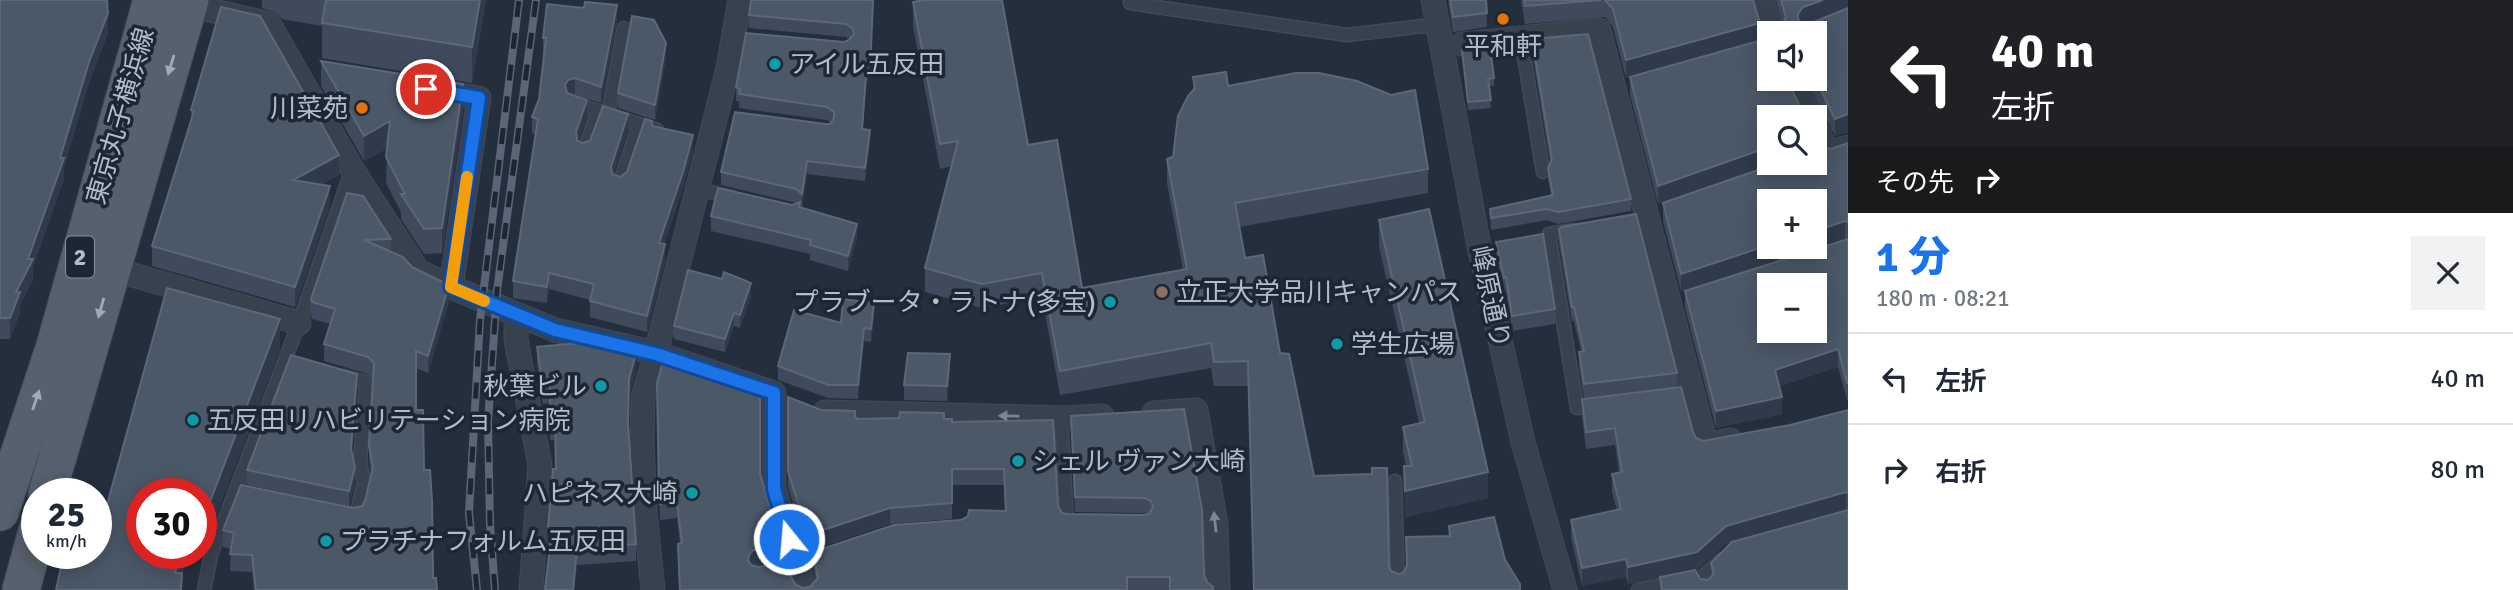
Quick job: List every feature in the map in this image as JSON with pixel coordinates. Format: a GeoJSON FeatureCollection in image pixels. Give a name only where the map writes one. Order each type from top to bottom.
{"type":"FeatureCollection","features":[{"type":"Feature","properties":{"kind":"main road","name":"東京丸子横浜線"},"geometry":{"type":"LineString","coordinates":[[0,512],[11,454],[55,346],[152,0]]}},
{"type":"Feature","properties":{"kind":"main road","name":"東京丸子横浜線"},"geometry":{"type":"LineString","coordinates":[[52,478],[190,2]]}},
{"type":"Feature","properties":{"kind":"main road"},"geometry":{"type":"LineString","coordinates":[[21,590],[27,569]]}},
{"type":"Feature","properties":{"kind":"street"},"geometry":{"type":"LineString","coordinates":[[653,590],[645,511],[643,397],[698,189],[702,144],[723,114],[741,36],[740,0]]}},
{"type":"Feature","properties":{"kind":"street","name":"峰原通り"},"geometry":{"type":"LineString","coordinates":[[1433,0],[1479,246],[1523,442],[1565,590]]}},
{"type":"Feature","properties":{"kind":"street"},"geometry":{"type":"LineString","coordinates":[[1762,0],[1768,21]]}},
{"type":"Feature","properties":{"kind":"street"},"geometry":{"type":"LineString","coordinates":[[190,2],[270,24],[352,169],[418,271],[555,330],[656,354],[825,412],[1061,417],[1196,410],[1216,524],[1218,590]]}},
{"type":"Feature","properties":{"kind":"street"},"geometry":{"type":"LineString","coordinates":[[1462,44],[1599,30],[1621,88],[1647,216],[1676,302],[1686,395],[1706,445],[1745,437]]}},
{"type":"Feature","properties":{"kind":"street"},"geometry":{"type":"LineString","coordinates":[[295,68],[321,73]]}},
{"type":"Feature","properties":{"kind":"street"},"geometry":{"type":"LineString","coordinates":[[413,87],[479,98],[451,287]]}},
{"type":"Feature","properties":{"kind":"street"},"geometry":{"type":"LineString","coordinates":[[1526,238],[1549,234]]}},
{"type":"Feature","properties":{"kind":"street"},"geometry":{"type":"LineString","coordinates":[[1479,246],[1503,242]]}},
{"type":"Feature","properties":{"kind":"street"},"geometry":{"type":"LineString","coordinates":[[112,269],[299,323]]}},
{"type":"Feature","properties":{"kind":"street"},"geometry":{"type":"LineString","coordinates":[[516,314],[516,340],[540,466],[531,590]]}},
{"type":"Feature","properties":{"kind":"street"},"geometry":{"type":"LineString","coordinates":[[774,393],[774,489],[804,590]]}},
{"type":"Feature","properties":{"kind":"lane"},"geometry":{"type":"LineString","coordinates":[[1130,3],[1347,35],[1423,26],[1438,28]]}},
{"type":"Feature","properties":{"kind":"lane"},"geometry":{"type":"LineString","coordinates":[[584,151],[603,112],[624,28]]}},
{"type":"Feature","properties":{"kind":"lane"},"geometry":{"type":"LineString","coordinates":[[1521,38],[1543,172]]}},
{"type":"Feature","properties":{"kind":"lane"},"geometry":{"type":"LineString","coordinates":[[573,103],[674,135]]}},
{"type":"Feature","properties":{"kind":"lane"},"geometry":{"type":"LineString","coordinates":[[619,185],[639,124]]}},
{"type":"Feature","properties":{"kind":"lane"},"geometry":{"type":"LineString","coordinates":[[204,590],[211,555],[242,492],[285,359],[352,169]]}},
{"type":"Feature","properties":{"kind":"lane"},"geometry":{"type":"LineString","coordinates":[[698,189],[746,200]]}},
{"type":"Feature","properties":{"kind":"lane"},"geometry":{"type":"LineString","coordinates":[[1586,228],[1549,234],[1577,408],[1616,403]]}},
{"type":"Feature","properties":{"kind":"lane"},"geometry":{"type":"LineString","coordinates":[[285,359],[299,363]]}},
{"type":"Feature","properties":{"kind":"lane"},"geometry":{"type":"LineString","coordinates":[[326,370],[366,383],[360,462],[364,482],[356,516],[343,514]]}},
{"type":"Feature","properties":{"kind":"lane"},"geometry":{"type":"LineString","coordinates":[[1061,417],[1067,522],[1093,522]]}},
{"type":"Feature","properties":{"kind":"lane"},"geometry":{"type":"LineString","coordinates":[[1395,481],[1398,590]]}},
{"type":"Feature","properties":{"kind":"lane"},"geometry":{"type":"LineString","coordinates":[[1638,590],[1703,584],[1728,552]]}},
{"type":"Feature","properties":{"kind":"building"},"geometry":{"type":"Polygon","coordinates":[[[0,0],[107,0],[108,13],[89,62],[60,158],[64,158],[28,259],[33,259],[16,292],[20,292],[10,318],[0,318],[0,0]]]}},
{"type":"Feature","properties":{"kind":"building"},"geometry":{"type":"Polygon","coordinates":[[[326,0],[480,0],[472,47],[322,23],[326,0]]]}},
{"type":"Feature","properties":{"kind":"building"},"geometry":{"type":"Polygon","coordinates":[[[751,0],[873,0],[862,129],[870,130],[865,168],[807,161],[802,194],[796,189],[721,172],[735,112],[825,124],[830,124],[834,118],[834,112],[827,107],[739,94],[740,89],[736,87],[746,33],[844,42],[854,34],[853,29],[846,24],[749,15],[751,0]]]}},
{"type":"Feature","properties":{"kind":"building"},"geometry":{"type":"Polygon","coordinates":[[[1002,0],[1028,145],[1057,140],[1082,288],[1187,269],[1167,159],[1173,157],[1178,116],[1195,88],[1193,77],[1226,72],[1228,86],[1296,73],[1319,73],[1357,81],[1391,95],[1415,90],[1428,169],[1235,203],[1245,258],[1263,255],[1280,353],[1289,354],[1314,476],[1372,474],[1372,468],[1387,468],[1391,571],[1403,573],[1407,566],[1406,537],[1450,536],[1449,526],[1494,517],[1505,560],[1520,584],[1520,590],[1254,590],[1248,361],[1214,362],[1211,343],[1060,371],[1042,273],[982,284],[925,268],[958,141],[940,144],[913,2],[1002,0]]]}},
{"type":"Feature","properties":{"kind":"building"},"geometry":{"type":"Polygon","coordinates":[[[1450,0],[1486,0],[1487,13],[1453,17],[1450,0]]]}},
{"type":"Feature","properties":{"kind":"building"},"geometry":{"type":"Polygon","coordinates":[[[1524,0],[1601,0],[1525,6],[1524,0]]]}},
{"type":"Feature","properties":{"kind":"building"},"geometry":{"type":"Polygon","coordinates":[[[1605,0],[1753,0],[1759,21],[1626,60],[1613,9],[1605,0]]]}},
{"type":"Feature","properties":{"kind":"building"},"geometry":{"type":"Polygon","coordinates":[[[1781,0],[1823,0],[1803,7],[1798,14],[1800,21],[1784,21],[1786,18],[1781,0]]]}},
{"type":"Feature","properties":{"kind":"building"},"geometry":{"type":"Polygon","coordinates":[[[585,2],[617,5],[601,87],[575,78],[568,80],[565,85],[567,93],[587,100],[576,132],[577,140],[582,143],[590,141],[603,106],[628,114],[611,167],[612,174],[620,177],[627,172],[645,119],[652,121],[652,126],[693,135],[659,243],[665,244],[647,316],[590,301],[594,284],[549,273],[547,287],[513,281],[538,119],[532,117],[539,99],[547,4],[584,8],[585,2]]]}},
{"type":"Feature","properties":{"kind":"building"},"geometry":{"type":"Polygon","coordinates":[[[221,7],[260,16],[339,155],[293,180],[330,186],[295,287],[152,246],[194,111],[191,110],[221,7]]]}},
{"type":"Feature","properties":{"kind":"building"},"geometry":{"type":"Polygon","coordinates":[[[1848,8],[1848,114],[1835,119],[1821,91],[1827,91],[1827,21],[1816,21],[1848,8]]]}},
{"type":"Feature","properties":{"kind":"building"},"geometry":{"type":"Polygon","coordinates":[[[632,16],[654,20],[666,43],[655,105],[618,93],[632,16]]]}},
{"type":"Feature","properties":{"kind":"building"},"geometry":{"type":"Polygon","coordinates":[[[1588,34],[1631,199],[1558,212],[1547,209],[1491,218],[1490,209],[1553,195],[1548,168],[1552,159],[1532,39],[1588,34]]]}},
{"type":"Feature","properties":{"kind":"building"},"geometry":{"type":"Polygon","coordinates":[[[1757,41],[1757,91],[1793,91],[1799,105],[1757,105],[1757,151],[1658,186],[1630,77],[1757,41]]]}},
{"type":"Feature","properties":{"kind":"building"},"geometry":{"type":"Polygon","coordinates":[[[1490,47],[1494,78],[1488,79],[1491,100],[1468,102],[1462,50],[1490,47]]]}},
{"type":"Feature","properties":{"kind":"building"},"geometry":{"type":"Polygon","coordinates":[[[321,61],[463,84],[442,228],[424,229],[401,194],[405,194],[386,157],[390,121],[364,136],[321,61]]]}},
{"type":"Feature","properties":{"kind":"building"},"geometry":{"type":"Polygon","coordinates":[[[1848,143],[1848,222],[1827,227],[1827,189],[1757,189],[1757,249],[1681,274],[1663,203],[1757,170],[1757,175],[1827,175],[1827,148],[1848,143]]]}},
{"type":"Feature","properties":{"kind":"building"},"geometry":{"type":"Polygon","coordinates":[[[718,188],[792,205],[800,202],[799,207],[857,224],[848,256],[810,245],[811,240],[711,216],[718,188]]]}},
{"type":"Feature","properties":{"kind":"building"},"geometry":{"type":"Polygon","coordinates":[[[347,193],[363,196],[391,239],[364,240],[403,257],[412,267],[449,285],[428,356],[416,351],[416,410],[423,410],[424,470],[430,470],[433,578],[436,578],[437,590],[256,590],[252,555],[230,554],[234,533],[223,530],[241,485],[354,508],[362,506],[365,501],[373,467],[369,445],[374,363],[368,357],[324,344],[335,309],[312,302],[311,299],[347,193]]]}},
{"type":"Feature","properties":{"kind":"building"},"geometry":{"type":"Polygon","coordinates":[[[1429,209],[1488,472],[1405,491],[1404,466],[1412,466],[1403,427],[1425,422],[1379,220],[1429,209]]]}},
{"type":"Feature","properties":{"kind":"building"},"geometry":{"type":"Polygon","coordinates":[[[1636,214],[1677,373],[1584,384],[1579,352],[1584,351],[1572,307],[1559,229],[1636,214]]]}},
{"type":"Feature","properties":{"kind":"building"},"geometry":{"type":"Polygon","coordinates":[[[1543,234],[1555,309],[1512,316],[1506,277],[1504,278],[1496,242],[1543,234]]]}},
{"type":"Feature","properties":{"kind":"building"},"geometry":{"type":"Polygon","coordinates":[[[1848,239],[1848,383],[1838,349],[1775,370],[1782,397],[1716,411],[1685,291],[1785,259],[1827,259],[1827,246],[1848,239]]]}},
{"type":"Feature","properties":{"kind":"building"},"geometry":{"type":"Polygon","coordinates":[[[688,270],[722,279],[724,272],[751,283],[740,315],[734,313],[725,339],[674,326],[688,270]]]}},
{"type":"Feature","properties":{"kind":"building","name":"五反田リハビリテーション病院"},"geometry":{"type":"Polygon","coordinates":[[[167,288],[280,319],[217,483],[217,478],[126,478],[126,569],[176,569],[175,573],[182,573],[181,590],[56,590],[61,569],[112,569],[112,487],[167,288]]]}},
{"type":"Feature","properties":{"kind":"building"},"geometry":{"type":"Polygon","coordinates":[[[843,299],[874,303],[871,329],[864,328],[858,385],[828,385],[778,366],[794,310],[841,323],[843,299]]]}},
{"type":"Feature","properties":{"kind":"building"},"geometry":{"type":"Polygon","coordinates":[[[579,343],[636,353],[629,379],[628,424],[636,544],[577,548],[573,590],[547,590],[552,529],[548,529],[553,469],[556,469],[555,423],[550,423],[550,386],[543,387],[537,347],[579,343]]]}},
{"type":"Feature","properties":{"kind":"building"},"geometry":{"type":"Polygon","coordinates":[[[908,353],[950,354],[947,386],[904,385],[908,353]]]}},
{"type":"Feature","properties":{"kind":"building"},"geometry":{"type":"Polygon","coordinates":[[[291,355],[357,374],[351,449],[355,467],[349,491],[247,470],[291,355]]]}},
{"type":"Feature","properties":{"kind":"building"},"geometry":{"type":"Polygon","coordinates":[[[664,358],[684,361],[760,387],[760,474],[781,543],[754,550],[748,560],[751,565],[758,567],[786,560],[792,579],[796,585],[803,588],[810,587],[818,578],[813,552],[894,525],[961,520],[968,516],[969,510],[1006,511],[1004,469],[952,469],[952,503],[890,508],[808,535],[788,471],[788,397],[821,410],[855,411],[855,417],[858,419],[899,418],[900,412],[944,413],[944,419],[952,419],[952,422],[1053,420],[1058,506],[1062,513],[1067,514],[1144,515],[1149,514],[1153,507],[1151,501],[1145,498],[1075,497],[1071,416],[1184,409],[1202,510],[1204,575],[1213,590],[1170,590],[1170,577],[1127,577],[1127,590],[680,590],[678,544],[682,543],[677,502],[660,504],[659,494],[657,383],[664,358]]]}},
{"type":"Feature","properties":{"kind":"building"},"geometry":{"type":"Polygon","coordinates":[[[1681,387],[1693,432],[1696,438],[1703,441],[1790,425],[1848,410],[1848,493],[1726,526],[1697,552],[1628,567],[1626,559],[1582,568],[1571,520],[1621,509],[1612,474],[1622,472],[1615,428],[1586,432],[1582,399],[1681,387]]]}},
{"type":"Feature","properties":{"kind":"building"},"geometry":{"type":"Polygon","coordinates":[[[1848,510],[1848,590],[1662,590],[1660,577],[1695,570],[1700,579],[1708,580],[1714,574],[1711,563],[1732,542],[1848,510]]]}},
{"type":"Feature","properties":{"kind":"railway"},"geometry":{"type":"LineString","coordinates":[[477,590],[469,513],[480,320],[519,0]]}},
{"type":"Feature","properties":{"kind":"railway"},"geometry":{"type":"LineString","coordinates":[[495,590],[490,524],[488,422],[497,291],[536,0]]}},
{"type":"Feature","properties":{"kind":"slow traffic"},"geometry":{"type":"LineString","coordinates":[[467,177],[451,287],[484,301]]}},
{"type":"Feature","properties":{"kind":"place","name":"平和軒"},"geometry":{"type":"Point","coordinates":[1503,19]}},
{"type":"Feature","properties":{"kind":"place","name":"アイル五反田"},"geometry":{"type":"Point","coordinates":[775,64]}},
{"type":"Feature","properties":{"kind":"place","name":"川菜苑"},"geometry":{"type":"Point","coordinates":[362,108]}},
{"type":"Feature","properties":{"kind":"place","name":"立正大学品川キャンパス"},"geometry":{"type":"Point","coordinates":[1162,292]}},
{"type":"Feature","properties":{"kind":"place","name":"プラブータ・ラトナ(多宝)"},"geometry":{"type":"Point","coordinates":[1110,302]}},
{"type":"Feature","properties":{"kind":"place","name":"学生広場"},"geometry":{"type":"Point","coordinates":[1337,344]}},
{"type":"Feature","properties":{"kind":"place","name":"秋葉ビル"},"geometry":{"type":"Point","coordinates":[601,386]}},
{"type":"Feature","properties":{"kind":"place","name":"五反田リハビリテーション病院"},"geometry":{"type":"Point","coordinates":[193,420]}},
{"type":"Feature","properties":{"kind":"place","name":"シェル ヴァン大崎"},"geometry":{"type":"Point","coordinates":[1018,461]}},
{"type":"Feature","properties":{"kind":"place","name":"ハピネス大崎"},"geometry":{"type":"Point","coordinates":[692,493]}},
{"type":"Feature","properties":{"kind":"place","name":"プラチナフォルム五反田"},"geometry":{"type":"Point","coordinates":[326,541]}},
{"type":"Feature","properties":{"kind":"route"},"geometry":{"type":"LineString","coordinates":[[426,89],[479,98],[451,287],[555,330],[656,354],[774,393],[774,489],[789,539]]}}]}
